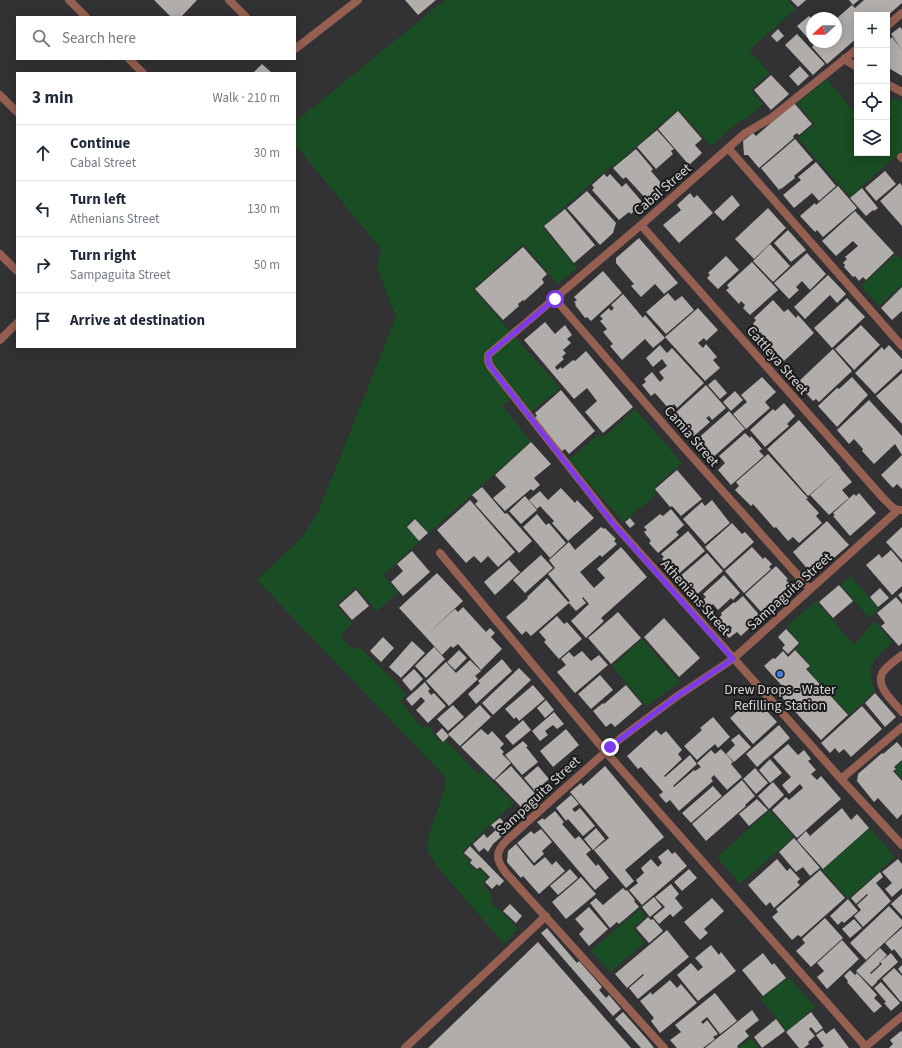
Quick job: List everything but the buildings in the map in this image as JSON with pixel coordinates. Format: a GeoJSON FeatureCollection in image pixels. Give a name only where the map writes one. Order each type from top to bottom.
{"type":"FeatureCollection","features":[{"type":"Feature","properties":{"kind":"street"},"geometry":{"type":"LineString","coordinates":[[69,0],[85,16]]}},
{"type":"Feature","properties":{"kind":"street"},"geometry":{"type":"LineString","coordinates":[[296,47],[358,0]]}},
{"type":"Feature","properties":{"kind":"street"},"geometry":{"type":"LineString","coordinates":[[232,1],[245,16]]}},
{"type":"Feature","properties":{"kind":"street"},"geometry":{"type":"LineString","coordinates":[[890,23],[902,12]]}},
{"type":"Feature","properties":{"kind":"street","name":"Cabal Street"},"geometry":{"type":"LineString","coordinates":[[488,355],[641,225],[744,134],[771,118],[854,51]]}},
{"type":"Feature","properties":{"kind":"street"},"geometry":{"type":"LineString","coordinates":[[844,59],[854,65]]}},
{"type":"Feature","properties":{"kind":"street"},"geometry":{"type":"LineString","coordinates":[[130,60],[142,72]]}},
{"type":"Feature","properties":{"kind":"street"},"geometry":{"type":"LineString","coordinates":[[890,86],[902,92]]}},
{"type":"Feature","properties":{"kind":"street"},"geometry":{"type":"LineString","coordinates":[[0,95],[16,111]]}},
{"type":"Feature","properties":{"kind":"street"},"geometry":{"type":"LineString","coordinates":[[728,148],[902,346]]}},
{"type":"Feature","properties":{"kind":"street","name":"Cattleya Street"},"geometry":{"type":"LineString","coordinates":[[641,225],[883,498],[892,507],[900,510]]}},
{"type":"Feature","properties":{"kind":"street"},"geometry":{"type":"LineString","coordinates":[[0,254],[16,271]]}},
{"type":"Feature","properties":{"kind":"street","name":"Camia Street"},"geometry":{"type":"LineString","coordinates":[[555,299],[810,589]]}},
{"type":"Feature","properties":{"kind":"street"},"geometry":{"type":"LineString","coordinates":[[0,340],[16,324]]}},
{"type":"Feature","properties":{"kind":"street","name":"Athenians Street"},"geometry":{"type":"LineString","coordinates":[[488,355],[490,366],[615,526],[733,659],[902,845]]}},
{"type":"Feature","properties":{"kind":"street","name":"Sampaguita Street"},"geometry":{"type":"LineString","coordinates":[[546,916],[506,873],[499,863],[498,855],[502,845],[621,738],[671,701],[733,659],[900,510]]}},
{"type":"Feature","properties":{"kind":"street"},"geometry":{"type":"LineString","coordinates":[[440,553],[605,751],[865,1048],[902,1016]]}},
{"type":"Feature","properties":{"kind":"street"},"geometry":{"type":"LineString","coordinates":[[902,655],[882,673],[881,681],[886,693],[902,712]]}},
{"type":"Feature","properties":{"kind":"street"},"geometry":{"type":"LineString","coordinates":[[841,779],[902,727]]}},
{"type":"Feature","properties":{"kind":"street"},"geometry":{"type":"LineString","coordinates":[[405,1048],[546,916],[664,1048]]}},
{"type":"Feature","properties":{"kind":"green space"},"geometry":{"type":"Polygon","coordinates":[[[445,0],[788,0],[796,9],[749,50],[770,73],[751,90],[763,104],[745,120],[741,120],[711,146],[678,109],[542,227],[577,268],[558,284],[523,244],[473,289],[560,388],[531,412],[516,394],[502,406],[531,441],[429,533],[415,518],[406,526],[419,542],[383,575],[398,592],[377,611],[356,587],[336,605],[352,623],[340,636],[353,650],[358,646],[395,681],[406,695],[400,701],[422,728],[426,725],[442,743],[446,740],[478,774],[482,771],[514,803],[462,852],[470,861],[469,863],[477,871],[480,869],[488,877],[483,883],[492,896],[491,904],[501,911],[518,929],[504,944],[436,865],[428,851],[428,837],[445,787],[445,777],[257,580],[303,536],[319,510],[396,317],[377,268],[381,249],[296,146],[296,121],[445,0]]]}},
{"type":"Feature","properties":{"kind":"green space"},"geometry":{"type":"Polygon","coordinates":[[[827,79],[854,112],[854,156],[890,156],[890,102],[895,98],[902,102],[902,151],[850,197],[798,138],[814,124],[797,103],[827,79]]]}},
{"type":"Feature","properties":{"kind":"green space"},"geometry":{"type":"Polygon","coordinates":[[[896,254],[902,260],[902,285],[879,306],[861,286],[896,254]]]}},
{"type":"Feature","properties":{"kind":"green space"},"geometry":{"type":"Polygon","coordinates":[[[635,409],[682,463],[653,488],[657,494],[623,522],[569,460],[599,434],[603,438],[635,409]]]}},
{"type":"Feature","properties":{"kind":"green space"},"geometry":{"type":"Polygon","coordinates":[[[851,576],[879,609],[869,618],[841,585],[851,576]]]}},
{"type":"Feature","properties":{"kind":"green space"},"geometry":{"type":"Polygon","coordinates":[[[816,601],[854,645],[875,621],[893,643],[876,658],[873,663],[870,675],[875,691],[849,715],[808,670],[811,666],[796,649],[801,644],[786,627],[816,601]]]}},
{"type":"Feature","properties":{"kind":"green space"},"geometry":{"type":"Polygon","coordinates":[[[642,639],[680,682],[646,706],[612,666],[642,639]]]}},
{"type":"Feature","properties":{"kind":"green space"},"geometry":{"type":"Polygon","coordinates":[[[902,761],[902,779],[895,771],[897,769],[896,767],[902,761]]]}},
{"type":"Feature","properties":{"kind":"green space"},"geometry":{"type":"Polygon","coordinates":[[[770,810],[794,837],[740,884],[717,857],[770,810]]]}},
{"type":"Feature","properties":{"kind":"green space"},"geometry":{"type":"Polygon","coordinates":[[[870,828],[895,857],[848,899],[822,870],[870,828]]]}},
{"type":"Feature","properties":{"kind":"green space"},"geometry":{"type":"Polygon","coordinates":[[[640,909],[646,917],[633,928],[645,943],[610,972],[591,950],[640,909]]]}},
{"type":"Feature","properties":{"kind":"green space"},"geometry":{"type":"Polygon","coordinates":[[[789,977],[815,1007],[787,1031],[761,999],[789,977]]]}},
{"type":"Feature","properties":{"kind":"green space"},"geometry":{"type":"Polygon","coordinates":[[[751,1038],[759,1048],[738,1048],[751,1038]]]}},
{"type":"Feature","properties":{"kind":"place","name":"Drew Drops - Water Refilling Station"},"geometry":{"type":"Point","coordinates":[780,674]}},
{"type":"Feature","properties":{"kind":"route"},"geometry":{"type":"LineString","coordinates":[[555,299],[488,355],[490,366],[615,526],[733,659],[676,697],[610,747]]}}]}
